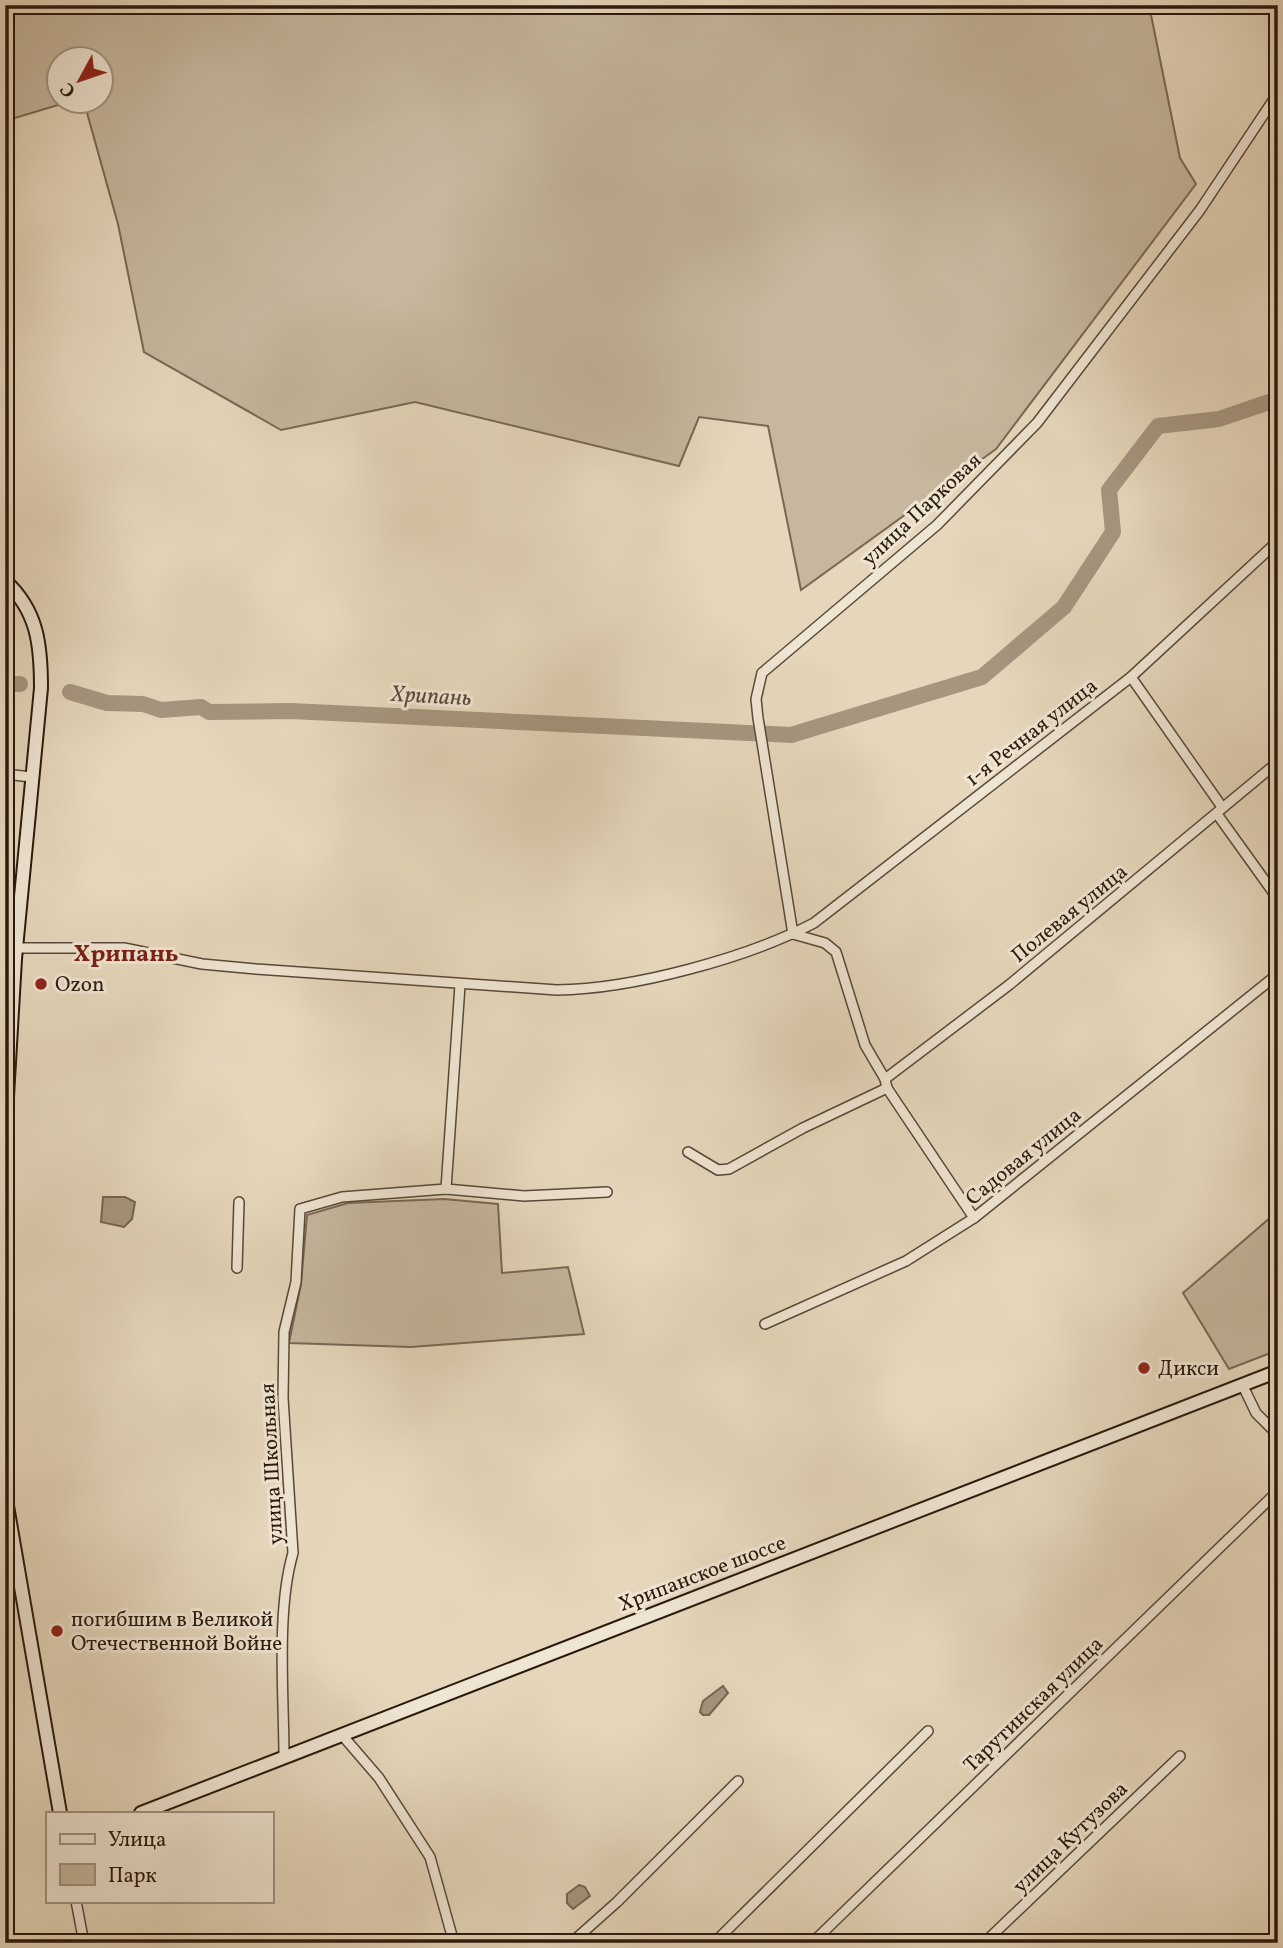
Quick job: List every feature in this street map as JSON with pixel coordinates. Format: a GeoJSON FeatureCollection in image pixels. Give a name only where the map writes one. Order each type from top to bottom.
{"type":"FeatureCollection","features":[{"type":"Feature","properties":{"kind":"main road"},"geometry":{"type":"LineString","coordinates":[[5,581],[26,602],[35,622],[41,650],[41,688],[16,948],[10,967],[5,1131]]}},
{"type":"Feature","properties":{"kind":"main road","name":"Хрипанское шоссе"},"geometry":{"type":"LineString","coordinates":[[144,1812],[1278,1371]]}},
{"type":"Feature","properties":{"kind":"main road"},"geometry":{"type":"LineString","coordinates":[[5,1494],[60,1812]]}},
{"type":"Feature","properties":{"kind":"street","name":"улица Парковая"},"geometry":{"type":"LineString","coordinates":[[793,934],[758,718],[756,699],[761,673],[937,525],[1052,406],[1200,210],[1278,93]]}},
{"type":"Feature","properties":{"kind":"street","name":"1-я Речная улица"},"geometry":{"type":"LineString","coordinates":[[16,948],[124,948],[202,964],[460,985],[587,990],[634,983],[793,934],[814,923],[876,878],[929,832],[1131,677],[1278,541]]}},
{"type":"Feature","properties":{"kind":"street"},"geometry":{"type":"LineString","coordinates":[[1131,677],[1278,899]]}},
{"type":"Feature","properties":{"kind":"street","name":"Полевая улица"},"geometry":{"type":"LineString","coordinates":[[688,1152],[718,1170],[729,1169],[886,1084],[1278,762]]}},
{"type":"Feature","properties":{"kind":"street"},"geometry":{"type":"LineString","coordinates":[[5,774],[31,777]]}},
{"type":"Feature","properties":{"kind":"street"},"geometry":{"type":"LineString","coordinates":[[793,934],[825,943],[836,952],[865,1045],[886,1084],[974,1218]]}},
{"type":"Feature","properties":{"kind":"street","name":"Садовая улица"},"geometry":{"type":"LineString","coordinates":[[765,1324],[905,1261],[974,1218],[1278,974]]}},
{"type":"Feature","properties":{"kind":"street"},"geometry":{"type":"LineString","coordinates":[[460,985],[446,1189],[524,1196],[607,1192]]}},
{"type":"Feature","properties":{"kind":"street","name":"улица Школьная"},"geometry":{"type":"LineString","coordinates":[[284,1758],[284,1614],[287,1573],[293,1553],[284,1398],[284,1332],[296,1282],[300,1209],[342,1197],[446,1189]]}},
{"type":"Feature","properties":{"kind":"street"},"geometry":{"type":"LineString","coordinates":[[237,1268],[239,1202]]}},
{"type":"Feature","properties":{"kind":"street"},"geometry":{"type":"LineString","coordinates":[[1242,1384],[1256,1413],[1278,1435]]}},
{"type":"Feature","properties":{"kind":"street","name":"Тарутинская улица"},"geometry":{"type":"LineString","coordinates":[[812,1943],[1278,1491]]}},
{"type":"Feature","properties":{"kind":"street"},"geometry":{"type":"LineString","coordinates":[[714,1943],[929,1731]]}},
{"type":"Feature","properties":{"kind":"street"},"geometry":{"type":"LineString","coordinates":[[342,1735],[379,1778],[430,1857],[454,1943]]}},
{"type":"Feature","properties":{"kind":"street","name":"улица Кутузова"},"geometry":{"type":"LineString","coordinates":[[984,1943],[1180,1756]]}},
{"type":"Feature","properties":{"kind":"street"},"geometry":{"type":"LineString","coordinates":[[571,1943],[617,1902],[738,1780]]}},
{"type":"Feature","properties":{"kind":"street"},"geometry":{"type":"LineString","coordinates":[[76,1902],[84,1943]]}},
{"type":"Feature","properties":{"kind":"green space"},"geometry":{"type":"Polygon","coordinates":[[[5,5],[1149,5],[1180,158],[1196,184],[996,449],[801,590],[768,426],[699,417],[679,466],[415,402],[281,430],[144,352],[118,224],[88,116],[116,116],[116,46],[46,46],[46,109],[5,121],[5,5]]]}},
{"type":"Feature","properties":{"kind":"green space"},"geometry":{"type":"Polygon","coordinates":[[[444,1199],[498,1204],[502,1273],[568,1267],[584,1334],[411,1347],[289,1343],[301,1284],[307,1215],[348,1203],[444,1199]]]}},
{"type":"Feature","properties":{"kind":"green space"},"geometry":{"type":"Polygon","coordinates":[[[1278,1211],[1278,1350],[1229,1369],[1183,1293],[1278,1211]]]}},
{"type":"Feature","properties":{"kind":"shaded area"},"geometry":{"type":"Polygon","coordinates":[[[103,1197],[125,1197],[135,1202],[132,1219],[124,1227],[101,1222],[103,1197]]]}},
{"type":"Feature","properties":{"kind":"shaded area"},"geometry":{"type":"Polygon","coordinates":[[[723,1686],[728,1693],[709,1715],[703,1715],[700,1712],[703,1701],[723,1686]]]}},
{"type":"Feature","properties":{"kind":"shaded area"},"geometry":{"type":"Polygon","coordinates":[[[579,1885],[585,1887],[590,1896],[573,1909],[567,1903],[567,1894],[579,1885]]]}},
{"type":"Feature","properties":{"kind":"waterway","name":"Хрипань"},"geometry":{"type":"LineString","coordinates":[[70,692],[107,703],[143,704],[161,710],[201,707],[209,712],[291,711],[791,735],[982,677],[1064,607],[1113,532],[1109,490],[1158,426],[1219,419],[1278,399]]}},
{"type":"Feature","properties":{"kind":"waterway","name":"Хрипань"},"geometry":{"type":"LineString","coordinates":[[5,684],[20,684]]}},
{"type":"Feature","properties":{"kind":"place","name":"Ozon"},"geometry":{"type":"Point","coordinates":[41,984]}},
{"type":"Feature","properties":{"kind":"place","name":"Дикси"},"geometry":{"type":"Point","coordinates":[1144,1368]}},
{"type":"Feature","properties":{"kind":"place","name":"погибшим в Великой Отечественной Войне"},"geometry":{"type":"Point","coordinates":[57,1631]}},
{"type":"Feature","properties":{"kind":"district","name":"Хрипань"},"geometry":{"type":"Point","coordinates":[126,953]}}]}
